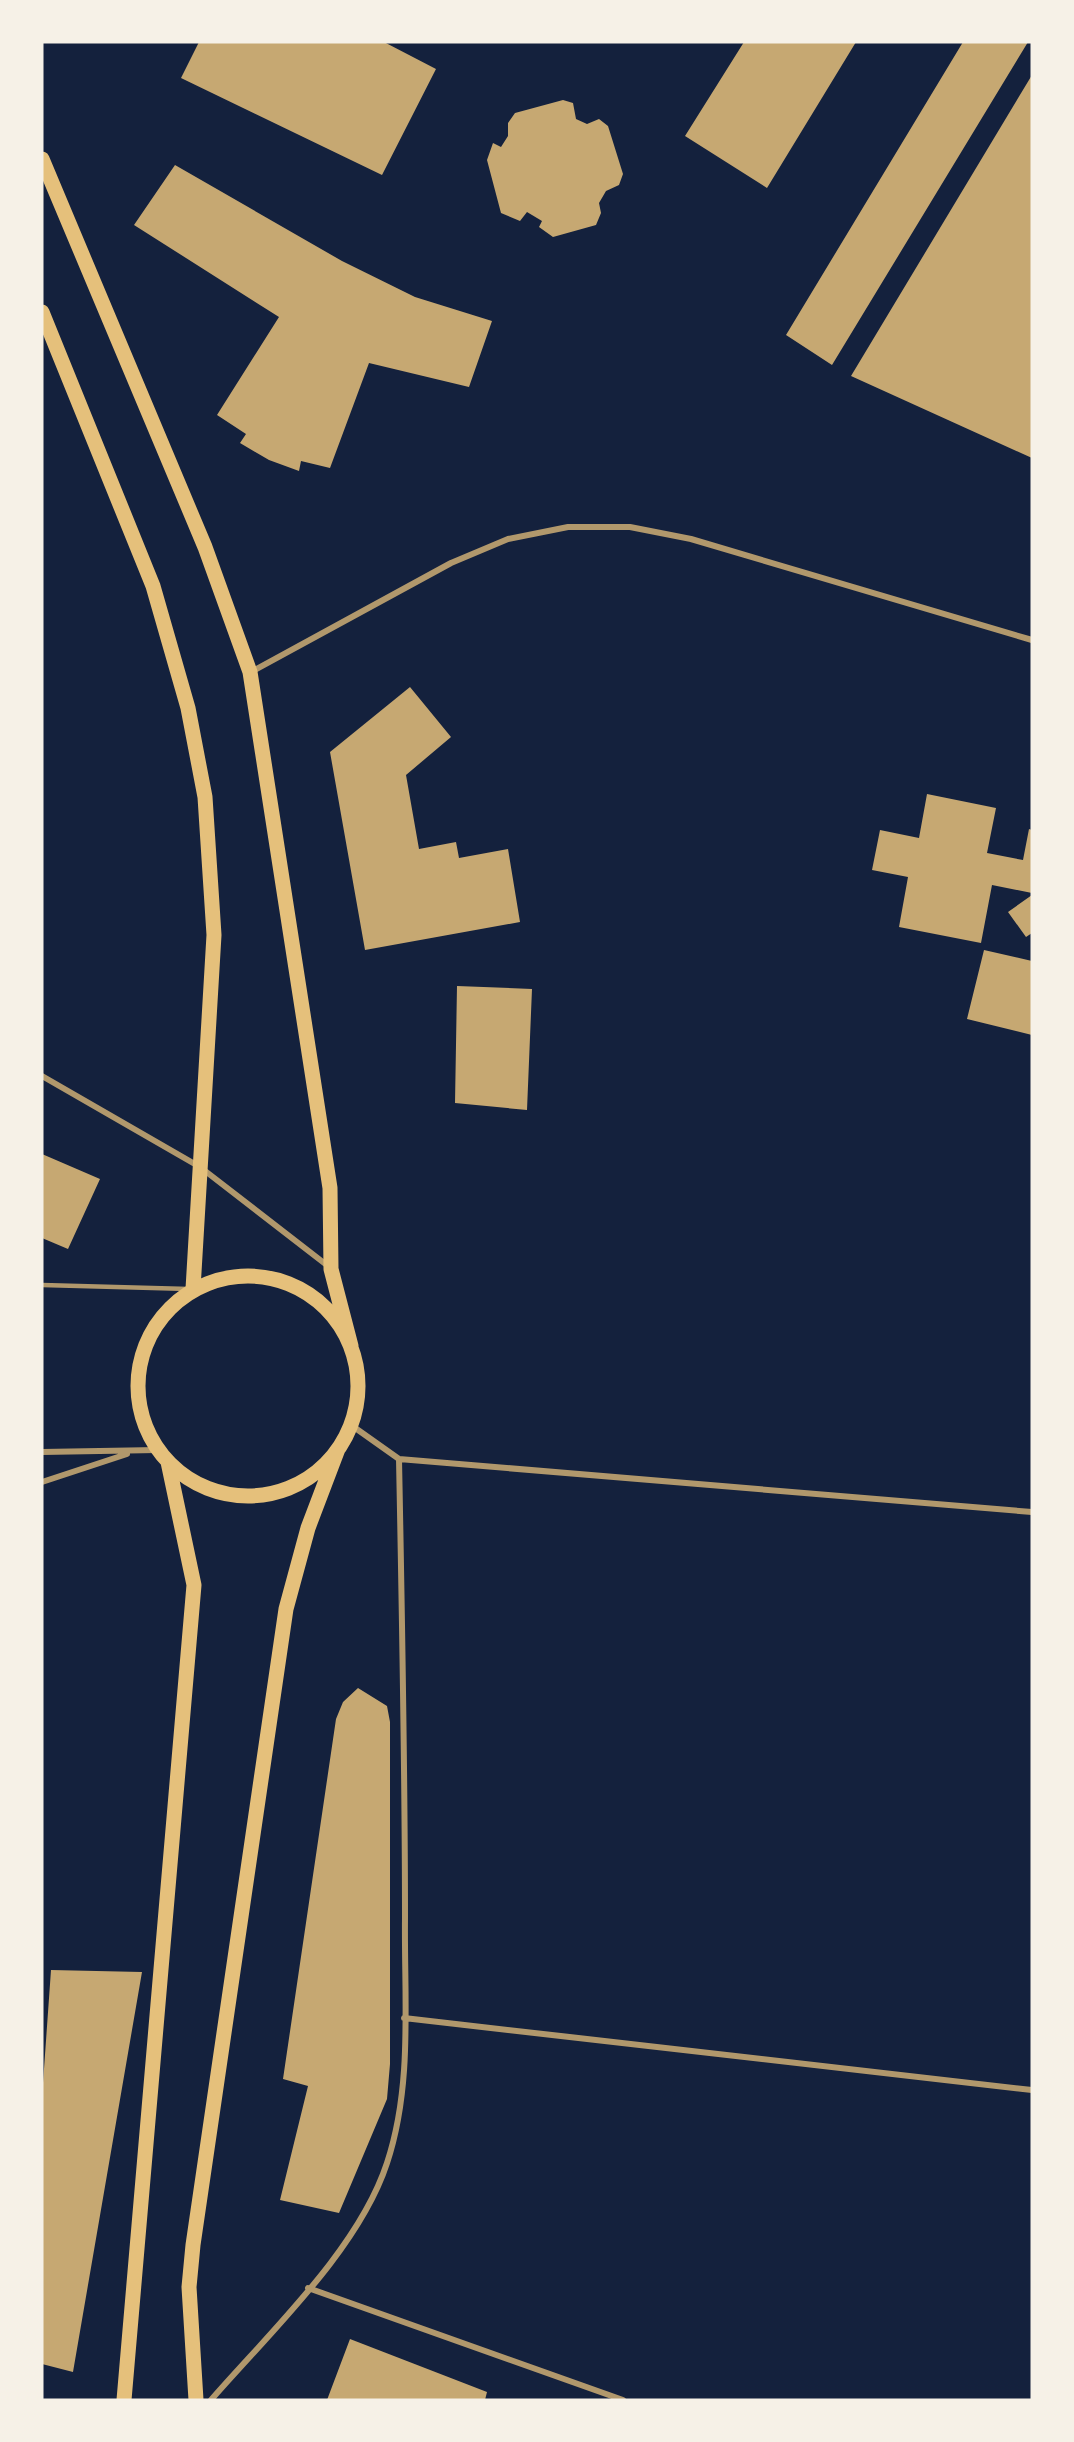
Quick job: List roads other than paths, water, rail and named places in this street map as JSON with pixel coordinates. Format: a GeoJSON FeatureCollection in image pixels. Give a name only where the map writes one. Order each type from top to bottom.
{"type":"FeatureCollection","features":[{"type":"Feature","properties":{"kind":"main road"},"geometry":{"type":"LineString","coordinates":[[42,159],[205,547],[250,672],[330,1188],[331,1269],[358,1371],[358,1398],[351,1425],[338,1449],[308,1528],[284,1621],[193,2245],[189,2287],[196,2400]]}},
{"type":"Feature","properties":{"kind":"main road"},"geometry":{"type":"LineString","coordinates":[[42,312],[153,586],[188,708],[205,797],[214,935],[193,1289]]}},
{"type":"Feature","properties":{"kind":"main road"},"geometry":{"type":"LineString","coordinates":[[338,1449],[316,1473],[287,1488],[256,1496],[223,1494],[193,1482],[157,1450],[141,1416],[137,1380],[145,1344],[165,1312],[193,1289],[229,1276],[267,1276],[302,1289],[332,1313],[351,1346]]}},
{"type":"Feature","properties":{"kind":"main road"},"geometry":{"type":"LineString","coordinates":[[124,2400],[194,1585],[168,1462]]}},
{"type":"Feature","properties":{"kind":"street"},"geometry":{"type":"LineString","coordinates":[[250,672],[451,563],[508,539],[568,527],[630,527],[691,538],[1032,640]]}},
{"type":"Feature","properties":{"kind":"street"},"geometry":{"type":"LineString","coordinates":[[42,1076],[200,1167],[331,1269]]}},
{"type":"Feature","properties":{"kind":"street"},"geometry":{"type":"LineString","coordinates":[[351,1425],[399,1459],[1032,1512]]}},
{"type":"Feature","properties":{"kind":"street"},"geometry":{"type":"LineString","coordinates":[[42,1452],[157,1450]]}},
{"type":"Feature","properties":{"kind":"street"},"geometry":{"type":"LineString","coordinates":[[42,1482],[135,1452]]}},
{"type":"Feature","properties":{"kind":"street"},"geometry":{"type":"LineString","coordinates":[[211,2400],[355,2230],[387,2164],[404,2092],[405,1765],[399,1459]]}},
{"type":"Feature","properties":{"kind":"street"},"geometry":{"type":"LineString","coordinates":[[404,2018],[1032,2090]]}},
{"type":"Feature","properties":{"kind":"street"},"geometry":{"type":"LineString","coordinates":[[308,2288],[623,2400]]}},
{"type":"Feature","properties":{"kind":"lane"},"geometry":{"type":"LineString","coordinates":[[42,1285],[147,1290],[193,1289]]}}]}
